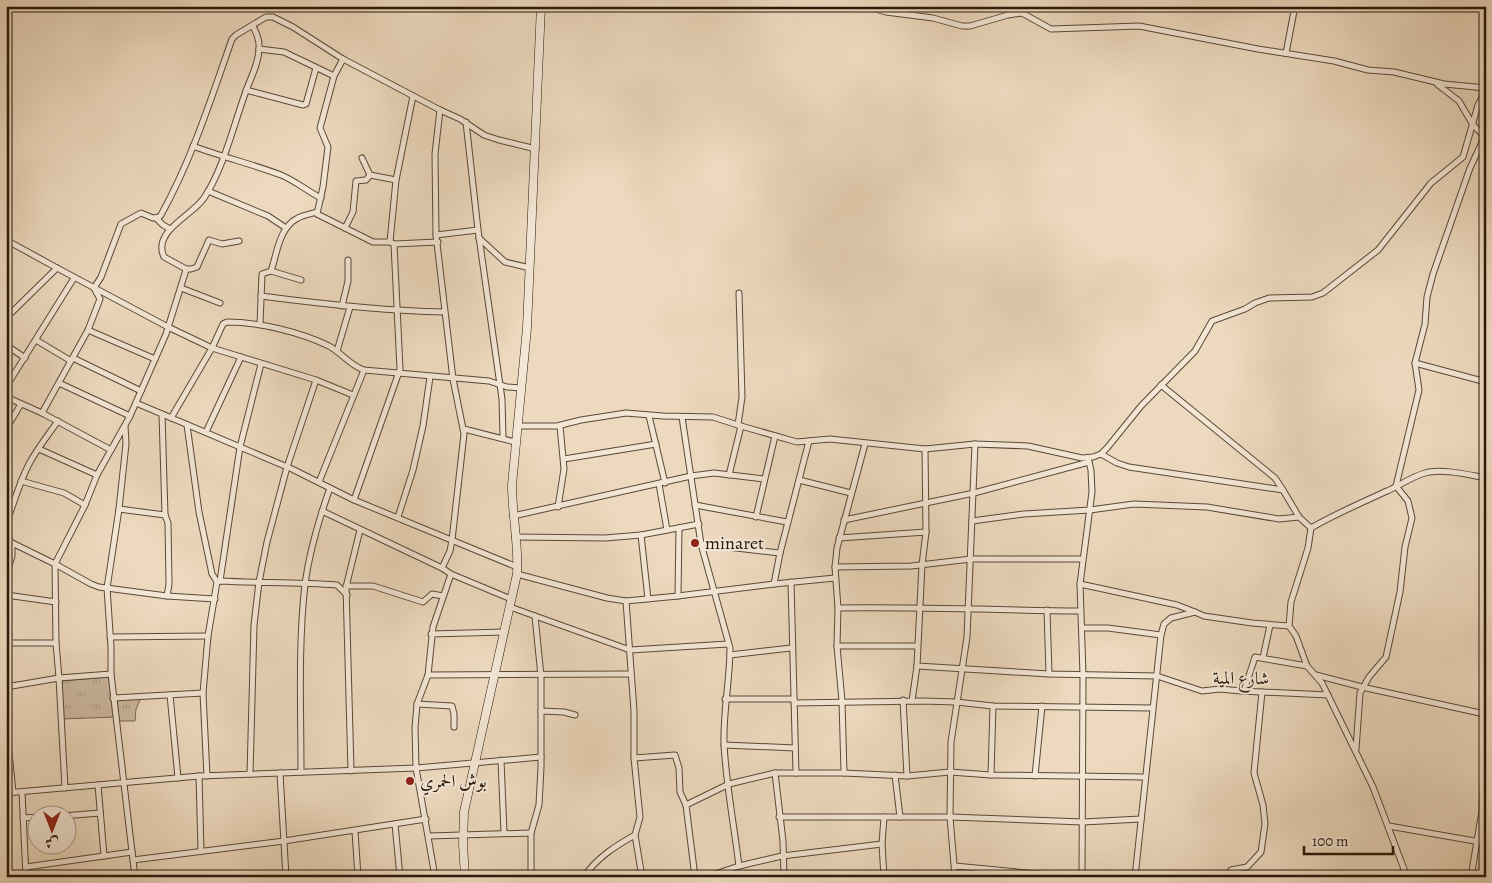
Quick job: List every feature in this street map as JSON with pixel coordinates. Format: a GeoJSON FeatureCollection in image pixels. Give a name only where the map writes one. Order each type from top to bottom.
{"type":"FeatureCollection","features":[{"type":"Feature","properties":{"kind":"street"},"geometry":{"type":"LineString","coordinates":[[465,877],[464,812],[517,570],[512,485],[530,268],[540,6]]}},
{"type":"Feature","properties":{"kind":"street"},"geometry":{"type":"LineString","coordinates":[[844,520],[974,493],[1088,460],[1101,454],[1161,385],[1199,345],[1212,321],[1269,298],[1312,297],[1323,293],[1378,250],[1431,183],[1463,157],[1478,105],[1486,89],[1434,82],[1394,72],[1368,70],[1334,61],[1286,54],[1139,26],[1051,29],[1038,24],[1028,16],[1016,13],[979,24],[962,26],[933,18],[895,14],[865,6]]}},
{"type":"Feature","properties":{"kind":"street"},"geometry":{"type":"LineString","coordinates":[[1286,54],[1295,6]]}},
{"type":"Feature","properties":{"kind":"street"},"geometry":{"type":"LineString","coordinates":[[156,218],[161,215],[176,188],[212,101],[232,39],[266,17],[273,17],[343,59],[466,122],[490,138],[536,149]]}},
{"type":"Feature","properties":{"kind":"street"},"geometry":{"type":"LineString","coordinates":[[239,241],[222,244],[209,240],[197,267],[191,270],[164,257],[162,253],[163,239],[170,229],[200,202],[208,191],[223,158],[253,75],[259,50],[258,38],[253,26]]}},
{"type":"Feature","properties":{"kind":"street"},"geometry":{"type":"LineString","coordinates":[[259,50],[284,52],[334,76]]}},
{"type":"Feature","properties":{"kind":"street"},"geometry":{"type":"LineString","coordinates":[[317,212],[321,198],[328,145],[320,128],[334,76],[343,59]]}},
{"type":"Feature","properties":{"kind":"street"},"geometry":{"type":"LineString","coordinates":[[246,90],[303,105],[306,104],[316,68]]}},
{"type":"Feature","properties":{"kind":"street"},"geometry":{"type":"LineString","coordinates":[[1396,486],[1419,390],[1415,362],[1425,324],[1425,307],[1433,274],[1470,168],[1485,138],[1473,125],[1459,101],[1434,82]]}},
{"type":"Feature","properties":{"kind":"street"},"geometry":{"type":"LineString","coordinates":[[354,500],[398,374],[400,362],[392,243],[396,180],[413,96]]}},
{"type":"Feature","properties":{"kind":"street"},"geometry":{"type":"LineString","coordinates":[[440,110],[435,154],[436,236],[453,379],[464,429],[452,540],[450,551],[442,568]]}},
{"type":"Feature","properties":{"kind":"street"},"geometry":{"type":"LineString","coordinates":[[466,122],[479,238],[502,399],[503,438]]}},
{"type":"Feature","properties":{"kind":"street"},"geometry":{"type":"LineString","coordinates":[[193,146],[223,158],[281,175],[321,198]]}},
{"type":"Feature","properties":{"kind":"street"},"geometry":{"type":"LineString","coordinates":[[362,158],[370,176]]}},
{"type":"Feature","properties":{"kind":"street"},"geometry":{"type":"LineString","coordinates":[[370,176],[396,180]]}},
{"type":"Feature","properties":{"kind":"street"},"geometry":{"type":"LineString","coordinates":[[345,228],[353,212],[356,181],[366,180],[370,176]]}},
{"type":"Feature","properties":{"kind":"street"},"geometry":{"type":"LineString","coordinates":[[208,191],[268,216],[286,228]]}},
{"type":"Feature","properties":{"kind":"street"},"geometry":{"type":"LineString","coordinates":[[271,271],[279,241],[286,228],[298,218],[317,212],[373,242],[438,242]]}},
{"type":"Feature","properties":{"kind":"street"},"geometry":{"type":"LineString","coordinates":[[94,288],[101,277],[121,224],[141,213],[156,218],[163,226],[170,229]]}},
{"type":"Feature","properties":{"kind":"street"},"geometry":{"type":"LineString","coordinates":[[436,236],[478,230]]}},
{"type":"Feature","properties":{"kind":"street"},"geometry":{"type":"LineString","coordinates":[[479,238],[505,262],[530,268]]}},
{"type":"Feature","properties":{"kind":"street"},"geometry":{"type":"LineString","coordinates":[[6,240],[74,278],[212,348],[316,380],[352,395]]}},
{"type":"Feature","properties":{"kind":"street"},"geometry":{"type":"LineString","coordinates":[[342,306],[348,281],[348,260]]}},
{"type":"Feature","properties":{"kind":"street"},"geometry":{"type":"LineString","coordinates":[[6,318],[57,268]]}},
{"type":"Feature","properties":{"kind":"street"},"geometry":{"type":"LineString","coordinates":[[66,788],[60,678],[56,643],[55,564],[98,475],[136,403],[168,327],[186,269]]}},
{"type":"Feature","properties":{"kind":"street"},"geometry":{"type":"LineString","coordinates":[[260,324],[262,274],[271,271],[301,280]]}},
{"type":"Feature","properties":{"kind":"street"},"geometry":{"type":"LineString","coordinates":[[6,387],[74,278]]}},
{"type":"Feature","properties":{"kind":"street"},"geometry":{"type":"LineString","coordinates":[[42,413],[88,330],[100,298],[94,288]]}},
{"type":"Feature","properties":{"kind":"street"},"geometry":{"type":"LineString","coordinates":[[181,288],[220,303]]}},
{"type":"Feature","properties":{"kind":"street"},"geometry":{"type":"LineString","coordinates":[[729,475],[739,426],[742,397],[739,293]]}},
{"type":"Feature","properties":{"kind":"street"},"geometry":{"type":"LineString","coordinates":[[261,296],[350,308],[444,312]]}},
{"type":"Feature","properties":{"kind":"street"},"geometry":{"type":"LineString","coordinates":[[337,351],[350,308]]}},
{"type":"Feature","properties":{"kind":"street"},"geometry":{"type":"LineString","coordinates":[[171,418],[225,323],[230,322],[260,324],[317,341],[337,351],[350,364],[364,370],[500,384],[512,388],[521,388]]}},
{"type":"Feature","properties":{"kind":"street"},"geometry":{"type":"LineString","coordinates":[[88,330],[155,359]]}},
{"type":"Feature","properties":{"kind":"street"},"geometry":{"type":"LineString","coordinates":[[36,340],[141,391]]}},
{"type":"Feature","properties":{"kind":"street"},"geometry":{"type":"LineString","coordinates":[[6,345],[25,358]]}},
{"type":"Feature","properties":{"kind":"street"},"geometry":{"type":"LineString","coordinates":[[206,432],[241,357]]}},
{"type":"Feature","properties":{"kind":"street"},"geometry":{"type":"LineString","coordinates":[[1415,362],[1486,382]]}},
{"type":"Feature","properties":{"kind":"street"},"geometry":{"type":"LineString","coordinates":[[207,776],[204,692],[208,636],[215,599],[215,586],[219,581],[240,447],[261,364]]}},
{"type":"Feature","properties":{"kind":"street"},"geometry":{"type":"LineString","coordinates":[[319,482],[352,395],[364,370]]}},
{"type":"Feature","properties":{"kind":"street"},"geometry":{"type":"LineString","coordinates":[[398,517],[413,470],[424,426],[430,377]]}},
{"type":"Feature","properties":{"kind":"street"},"geometry":{"type":"LineString","coordinates":[[250,774],[254,626],[259,582],[267,542],[287,467],[316,380]]}},
{"type":"Feature","properties":{"kind":"street"},"geometry":{"type":"LineString","coordinates":[[58,383],[130,416]]}},
{"type":"Feature","properties":{"kind":"street"},"geometry":{"type":"LineString","coordinates":[[1161,385],[1275,478],[1299,517],[1311,528]]}},
{"type":"Feature","properties":{"kind":"street"},"geometry":{"type":"LineString","coordinates":[[6,397],[42,413],[112,450]]}},
{"type":"Feature","properties":{"kind":"street"},"geometry":{"type":"LineString","coordinates":[[136,403],[287,467],[354,500],[452,540],[517,570],[607,598],[626,601],[835,578]]}},
{"type":"Feature","properties":{"kind":"street"},"geometry":{"type":"LineString","coordinates":[[6,429],[22,404]]}},
{"type":"Feature","properties":{"kind":"street"},"geometry":{"type":"LineString","coordinates":[[516,426],[560,426],[576,421],[626,413],[649,416],[714,417],[797,442],[822,439],[925,449],[975,444],[1034,446],[1088,460]]}},
{"type":"Feature","properties":{"kind":"street"},"geometry":{"type":"LineString","coordinates":[[162,414],[165,515],[168,523],[167,596]]}},
{"type":"Feature","properties":{"kind":"street"},"geometry":{"type":"LineString","coordinates":[[649,416],[665,482]]}},
{"type":"Feature","properties":{"kind":"street"},"geometry":{"type":"LineString","coordinates":[[682,416],[701,544],[730,654],[725,699],[724,745],[739,866]]}},
{"type":"Feature","properties":{"kind":"street"},"geometry":{"type":"LineString","coordinates":[[6,523],[29,463],[58,422]]}},
{"type":"Feature","properties":{"kind":"street"},"geometry":{"type":"LineString","coordinates":[[187,425],[199,512],[212,574],[219,581],[306,582],[337,585],[346,595]]}},
{"type":"Feature","properties":{"kind":"street"},"geometry":{"type":"LineString","coordinates":[[125,426],[126,444],[119,509],[106,588],[111,674],[135,877]]}},
{"type":"Feature","properties":{"kind":"street"},"geometry":{"type":"LineString","coordinates":[[558,507],[564,476],[560,426]]}},
{"type":"Feature","properties":{"kind":"street"},"geometry":{"type":"LineString","coordinates":[[464,429],[515,442]]}},
{"type":"Feature","properties":{"kind":"street"},"geometry":{"type":"LineString","coordinates":[[756,516],[776,436]]}},
{"type":"Feature","properties":{"kind":"street"},"geometry":{"type":"LineString","coordinates":[[774,584],[787,522],[809,441]]}},
{"type":"Feature","properties":{"kind":"street"},"geometry":{"type":"LineString","coordinates":[[564,459],[656,444]]}},
{"type":"Feature","properties":{"kind":"street"},"geometry":{"type":"LineString","coordinates":[[844,773],[835,567],[839,538],[865,444]]}},
{"type":"Feature","properties":{"kind":"street"},"geometry":{"type":"LineString","coordinates":[[955,877],[950,817],[951,742],[967,637],[975,444]]}},
{"type":"Feature","properties":{"kind":"street"},"geometry":{"type":"LineString","coordinates":[[39,449],[98,475]]}},
{"type":"Feature","properties":{"kind":"street"},"geometry":{"type":"LineString","coordinates":[[912,701],[917,666],[922,565],[926,532],[925,449]]}},
{"type":"Feature","properties":{"kind":"street"},"geometry":{"type":"LineString","coordinates":[[1101,454],[1129,467],[1283,490]]}},
{"type":"Feature","properties":{"kind":"street"},"geometry":{"type":"LineString","coordinates":[[955,866],[1026,875],[1080,877],[1083,822],[1083,675],[1080,584],[1090,510],[1092,479],[1088,460]]}},
{"type":"Feature","properties":{"kind":"street"},"geometry":{"type":"LineString","coordinates":[[1311,528],[1333,515],[1357,506],[1425,472],[1436,471],[1486,478]]}},
{"type":"Feature","properties":{"kind":"street"},"geometry":{"type":"LineString","coordinates":[[513,516],[691,476],[714,473],[764,479]]}},
{"type":"Feature","properties":{"kind":"street"},"geometry":{"type":"LineString","coordinates":[[799,480],[851,493]]}},
{"type":"Feature","properties":{"kind":"street"},"geometry":{"type":"LineString","coordinates":[[21,481],[64,493],[85,505]]}},
{"type":"Feature","properties":{"kind":"street"},"geometry":{"type":"LineString","coordinates":[[659,484],[667,530]]}},
{"type":"Feature","properties":{"kind":"street"},"geometry":{"type":"LineString","coordinates":[[1356,752],[1358,702],[1362,687],[1382,663],[1387,652],[1400,592],[1405,547],[1412,518],[1408,501],[1396,486]]}},
{"type":"Feature","properties":{"kind":"street"},"geometry":{"type":"LineString","coordinates":[[301,772],[302,634],[306,582],[322,511],[330,488]]}},
{"type":"Feature","properties":{"kind":"street"},"geometry":{"type":"LineString","coordinates":[[972,521],[1134,504],[1208,507],[1279,519],[1299,517]]}},
{"type":"Feature","properties":{"kind":"street"},"geometry":{"type":"LineString","coordinates":[[696,505],[787,522]]}},
{"type":"Feature","properties":{"kind":"street"},"geometry":{"type":"LineString","coordinates":[[119,509],[165,515]]}},
{"type":"Feature","properties":{"kind":"street"},"geometry":{"type":"LineString","coordinates":[[322,511],[442,568],[535,616],[630,650],[728,644]]}},
{"type":"Feature","properties":{"kind":"street"},"geometry":{"type":"LineString","coordinates":[[515,537],[590,539],[641,535],[699,524]]}},
{"type":"Feature","properties":{"kind":"street"},"geometry":{"type":"LineString","coordinates":[[678,596],[679,528]]}},
{"type":"Feature","properties":{"kind":"street"},"geometry":{"type":"LineString","coordinates":[[1311,528],[1308,548],[1291,602],[1289,626],[1296,636],[1307,666],[1322,682],[1373,787],[1407,877]]}},
{"type":"Feature","properties":{"kind":"street"},"geometry":{"type":"LineString","coordinates":[[351,771],[346,586],[360,530]]}},
{"type":"Feature","properties":{"kind":"street"},"geometry":{"type":"LineString","coordinates":[[839,538],[926,532]]}},
{"type":"Feature","properties":{"kind":"street"},"geometry":{"type":"LineString","coordinates":[[641,535],[648,599]]}},
{"type":"Feature","properties":{"kind":"street"},"geometry":{"type":"LineString","coordinates":[[6,540],[91,584],[106,588],[167,596],[215,599]]}},
{"type":"Feature","properties":{"kind":"street"},"geometry":{"type":"LineString","coordinates":[[6,576],[12,543]]}},
{"type":"Feature","properties":{"kind":"street"},"geometry":{"type":"LineString","coordinates":[[701,544],[780,553]]}},
{"type":"Feature","properties":{"kind":"street"},"geometry":{"type":"LineString","coordinates":[[835,567],[922,565],[971,559],[1082,559]]}},
{"type":"Feature","properties":{"kind":"street"},"geometry":{"type":"LineString","coordinates":[[435,877],[416,768],[417,704],[428,675],[431,634],[451,574]]}},
{"type":"Feature","properties":{"kind":"street"},"geometry":{"type":"LineString","coordinates":[[791,582],[791,648],[796,773]]}},
{"type":"Feature","properties":{"kind":"street"},"geometry":{"type":"LineString","coordinates":[[1080,584],[1177,605],[1204,616],[1289,626]]}},
{"type":"Feature","properties":{"kind":"street"},"geometry":{"type":"LineString","coordinates":[[346,586],[373,586],[422,602],[432,594],[443,596]]}},
{"type":"Feature","properties":{"kind":"street"},"geometry":{"type":"LineString","coordinates":[[6,595],[56,602]]}},
{"type":"Feature","properties":{"kind":"street"},"geometry":{"type":"LineString","coordinates":[[626,601],[634,711],[634,758],[640,817],[635,835],[642,877]]}},
{"type":"Feature","properties":{"kind":"street"},"geometry":{"type":"LineString","coordinates":[[838,608],[920,607],[968,610],[1080,610]]}},
{"type":"Feature","properties":{"kind":"street"},"geometry":{"type":"LineString","coordinates":[[1047,610],[1049,674]]}},
{"type":"Feature","properties":{"kind":"street"},"geometry":{"type":"LineString","coordinates":[[1135,877],[1161,634],[1164,624],[1171,618],[1194,612]]}},
{"type":"Feature","properties":{"kind":"street"},"geometry":{"type":"LineString","coordinates":[[531,877],[531,833],[539,804],[541,757],[541,676],[535,616]]}},
{"type":"Feature","properties":{"kind":"street"},"geometry":{"type":"LineString","coordinates":[[1264,658],[1270,625]]}},
{"type":"Feature","properties":{"kind":"street"},"geometry":{"type":"LineString","coordinates":[[1082,628],[1108,628],[1161,634]]}},
{"type":"Feature","properties":{"kind":"street"},"geometry":{"type":"LineString","coordinates":[[431,634],[504,632]]}},
{"type":"Feature","properties":{"kind":"street"},"geometry":{"type":"LineString","coordinates":[[110,637],[208,636]]}},
{"type":"Feature","properties":{"kind":"street"},"geometry":{"type":"LineString","coordinates":[[6,643],[56,643]]}},
{"type":"Feature","properties":{"kind":"street"},"geometry":{"type":"LineString","coordinates":[[837,646],[917,646]]}},
{"type":"Feature","properties":{"kind":"street"},"geometry":{"type":"LineString","coordinates":[[730,654],[791,648]]}},
{"type":"Feature","properties":{"kind":"street"},"geometry":{"type":"LineString","coordinates":[[1244,691],[1254,658],[1258,657],[1307,666]]}},
{"type":"Feature","properties":{"kind":"street","name":"شارع المية"},"geometry":{"type":"LineString","coordinates":[[917,666],[1049,674],[1157,676],[1202,691],[1220,689],[1328,695]]}},
{"type":"Feature","properties":{"kind":"street"},"geometry":{"type":"LineString","coordinates":[[6,687],[60,678],[111,674]]}},
{"type":"Feature","properties":{"kind":"street"},"geometry":{"type":"LineString","coordinates":[[428,675],[541,676],[630,674]]}},
{"type":"Feature","properties":{"kind":"street"},"geometry":{"type":"LineString","coordinates":[[1316,674],[1362,687],[1480,713],[1486,717]]}},
{"type":"Feature","properties":{"kind":"street"},"geometry":{"type":"LineString","coordinates":[[114,698],[204,692]]}},
{"type":"Feature","properties":{"kind":"street"},"geometry":{"type":"LineString","coordinates":[[1229,877],[1231,870],[1247,867],[1261,852],[1266,824],[1254,773],[1262,692]]}},
{"type":"Feature","properties":{"kind":"street"},"geometry":{"type":"LineString","coordinates":[[6,695],[8,736],[6,737]]}},
{"type":"Feature","properties":{"kind":"street"},"geometry":{"type":"LineString","coordinates":[[170,695],[178,778]]}},
{"type":"Feature","properties":{"kind":"street"},"geometry":{"type":"LineString","coordinates":[[725,699],[794,701],[903,700],[956,702],[993,706],[1152,708]]}},
{"type":"Feature","properties":{"kind":"street"},"geometry":{"type":"LineString","coordinates":[[903,700],[907,776]]}},
{"type":"Feature","properties":{"kind":"street"},"geometry":{"type":"LineString","coordinates":[[417,704],[452,706],[454,727]]}},
{"type":"Feature","properties":{"kind":"street"},"geometry":{"type":"LineString","coordinates":[[991,775],[993,706]]}},
{"type":"Feature","properties":{"kind":"street"},"geometry":{"type":"LineString","coordinates":[[1035,776],[1042,706]]}},
{"type":"Feature","properties":{"kind":"street"},"geometry":{"type":"LineString","coordinates":[[541,711],[564,712],[575,715]]}},
{"type":"Feature","properties":{"kind":"street"},"geometry":{"type":"LineString","coordinates":[[1471,877],[1482,811],[1486,734]]}},
{"type":"Feature","properties":{"kind":"street"},"geometry":{"type":"LineString","coordinates":[[724,745],[795,748]]}},
{"type":"Feature","properties":{"kind":"street"},"geometry":{"type":"LineString","coordinates":[[7,752],[13,792]]}},
{"type":"Feature","properties":{"kind":"street"},"geometry":{"type":"LineString","coordinates":[[634,758],[675,755],[679,768],[680,792],[686,805],[695,877]]}},
{"type":"Feature","properties":{"kind":"street"},"geometry":{"type":"LineString","coordinates":[[6,793],[199,776],[416,768],[541,757]]}},
{"type":"Feature","properties":{"kind":"street"},"geometry":{"type":"LineString","coordinates":[[501,760],[504,833]]}},
{"type":"Feature","properties":{"kind":"street"},"geometry":{"type":"LineString","coordinates":[[686,805],[729,784],[775,773],[844,773],[907,776],[950,772],[991,775],[1145,777]]}},
{"type":"Feature","properties":{"kind":"street"},"geometry":{"type":"LineString","coordinates":[[775,773],[783,841],[784,877]]}},
{"type":"Feature","properties":{"kind":"street"},"geometry":{"type":"LineString","coordinates":[[280,774],[286,877]]}},
{"type":"Feature","properties":{"kind":"street"},"geometry":{"type":"LineString","coordinates":[[896,775],[900,817]]}},
{"type":"Feature","properties":{"kind":"street"},"geometry":{"type":"LineString","coordinates":[[199,776],[201,851]]}},
{"type":"Feature","properties":{"kind":"street"},"geometry":{"type":"LineString","coordinates":[[98,785],[104,856]]}},
{"type":"Feature","properties":{"kind":"street"},"geometry":{"type":"LineString","coordinates":[[22,792],[26,877]]}},
{"type":"Feature","properties":{"kind":"street"},"geometry":{"type":"LineString","coordinates":[[78,815],[100,813]]}},
{"type":"Feature","properties":{"kind":"street"},"geometry":{"type":"LineString","coordinates":[[780,817],[950,817],[1083,822],[1141,819]]}},
{"type":"Feature","properties":{"kind":"street"},"geometry":{"type":"LineString","coordinates":[[884,817],[882,844],[884,877]]}},
{"type":"Feature","properties":{"kind":"street"},"geometry":{"type":"LineString","coordinates":[[24,818],[28,818]]}},
{"type":"Feature","properties":{"kind":"street"},"geometry":{"type":"LineString","coordinates":[[133,860],[284,841],[426,819]]}},
{"type":"Feature","properties":{"kind":"street"},"geometry":{"type":"LineString","coordinates":[[396,824],[400,877]]}},
{"type":"Feature","properties":{"kind":"street"},"geometry":{"type":"LineString","coordinates":[[1389,826],[1486,844]]}},
{"type":"Feature","properties":{"kind":"street"},"geometry":{"type":"LineString","coordinates":[[355,831],[358,877]]}},
{"type":"Feature","properties":{"kind":"street"},"geometry":{"type":"LineString","coordinates":[[429,836],[531,833]]}},
{"type":"Feature","properties":{"kind":"street"},"geometry":{"type":"LineString","coordinates":[[584,877],[588,871],[616,846],[635,835]]}},
{"type":"Feature","properties":{"kind":"street"},"geometry":{"type":"LineString","coordinates":[[706,877],[720,875],[739,866],[782,856],[882,844]]}},
{"type":"Feature","properties":{"kind":"street"},"geometry":{"type":"LineString","coordinates":[[26,867],[132,852]]}},
{"type":"Feature","properties":{"kind":"green space"},"geometry":{"type":"Polygon","coordinates":[[[111,677],[116,717],[62,719],[60,681],[111,677]]]}},
{"type":"Feature","properties":{"kind":"green space"},"geometry":{"type":"Polygon","coordinates":[[[141,698],[136,709],[135,721],[119,721],[117,699],[141,698]]]}},
{"type":"Feature","properties":{"kind":"place","name":"minaret"},"geometry":{"type":"Point","coordinates":[695,543]}},
{"type":"Feature","properties":{"kind":"place","name":"بوش الحمري"},"geometry":{"type":"Point","coordinates":[410,781]}}]}
